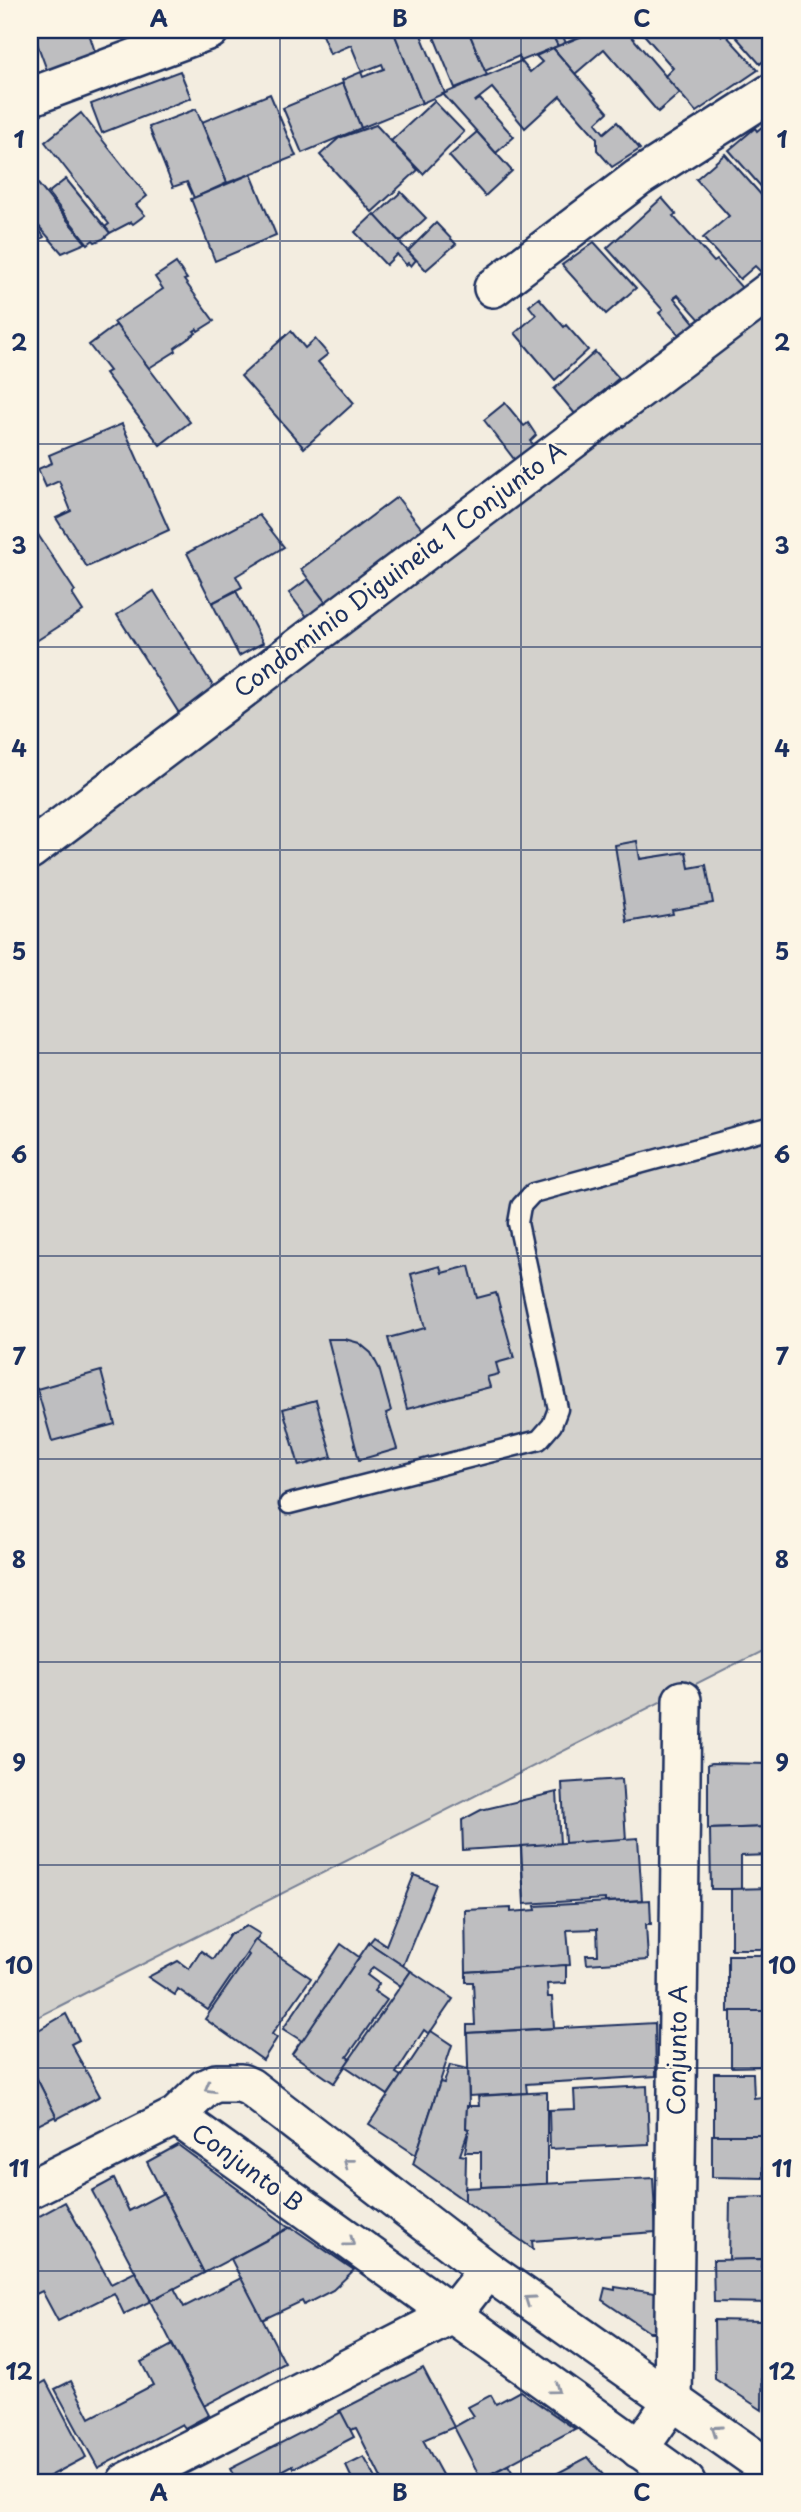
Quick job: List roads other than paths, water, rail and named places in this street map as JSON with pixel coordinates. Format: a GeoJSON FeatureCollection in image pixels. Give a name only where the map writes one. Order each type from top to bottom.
{"type":"FeatureCollection","features":[{"type":"Feature","properties":{"kind":"street"},"geometry":{"type":"LineString","coordinates":[[30,97],[211,30]]}},
{"type":"Feature","properties":{"kind":"street"},"geometry":{"type":"LineString","coordinates":[[493,288],[638,178],[771,93]]}},
{"type":"Feature","properties":{"kind":"street","name":"Condominio Diguineia 1 Conjunto A"},"geometry":{"type":"LineString","coordinates":[[30,850],[771,290]]}},
{"type":"Feature","properties":{"kind":"street","name":"Conjunto A"},"geometry":{"type":"LineString","coordinates":[[673,2400],[682,1700]]}},
{"type":"Feature","properties":{"kind":"street"},"geometry":{"type":"LineString","coordinates":[[176,2116],[205,2088],[216,2083],[250,2087],[487,2270],[771,2470]]}},
{"type":"Feature","properties":{"kind":"street","name":"Conjunto B"},"geometry":{"type":"LineString","coordinates":[[30,2189],[176,2116],[686,2482]]}},
{"type":"Feature","properties":{"kind":"street"},"geometry":{"type":"LineString","coordinates":[[126,2482],[452,2315],[487,2270]]}},
{"type":"Feature","properties":{"kind":"street"},"geometry":{"type":"LineString","coordinates":[[639,2449],[673,2400]]}},
{"type":"Feature","properties":{"kind":"lane"},"geometry":{"type":"LineString","coordinates":[[289,1504],[539,1440],[552,1425],[558,1409],[517,1223],[521,1206],[533,1192],[771,1128]]}}]}
